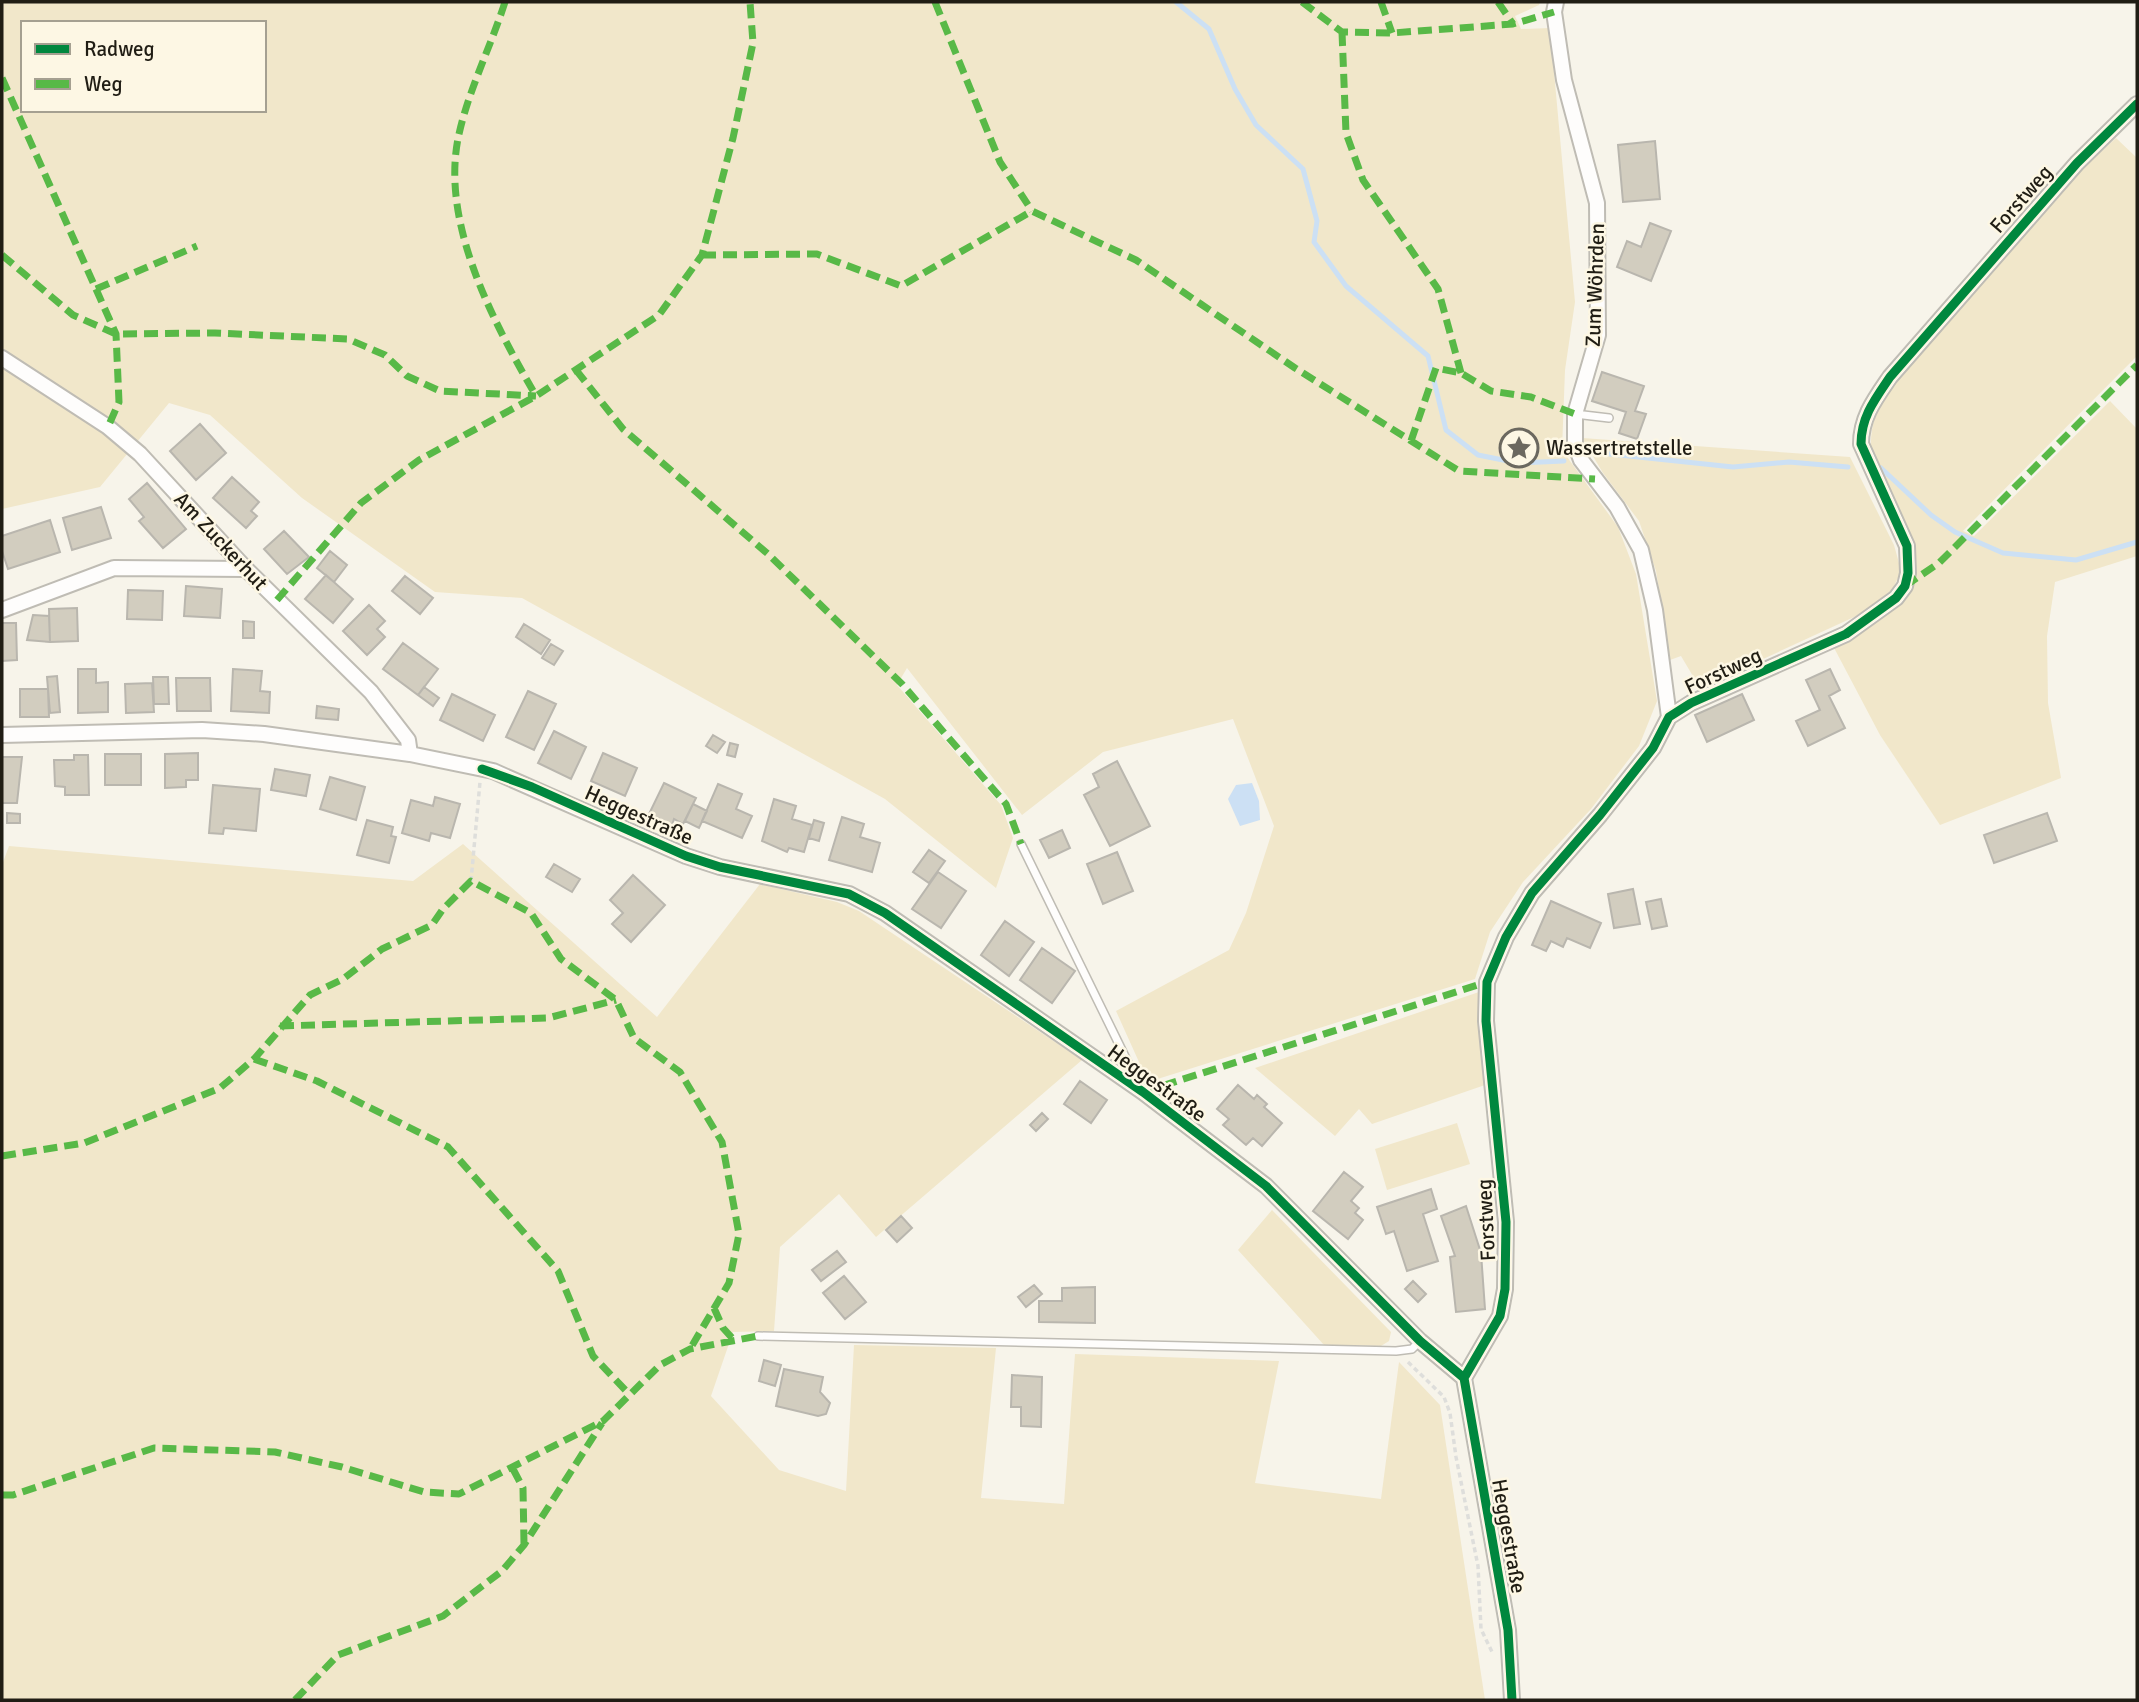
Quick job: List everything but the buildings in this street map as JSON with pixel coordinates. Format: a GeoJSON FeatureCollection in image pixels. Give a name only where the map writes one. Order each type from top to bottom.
{"type":"FeatureCollection","features":[{"type":"Feature","properties":{"kind":"street","name":"Zum Wöhrden"},"geometry":{"type":"LineString","coordinates":[[1556,2],[1554,12],[1564,80],[1597,203],[1598,335],[1575,414],[1575,444],[1581,460],[1617,507],[1641,551],[1655,610],[1669,717]]}},
{"type":"Feature","properties":{"kind":"street","name":"Forstweg"},"geometry":{"type":"LineString","coordinates":[[1464,1378],[1487,1343],[1500,1316],[1506,1289],[1506,1222],[1486,1021],[1487,982],[1506,937],[1532,893],[1601,815],[1653,748],[1669,717],[1691,704],[1846,634],[1896,598],[1905,586],[1908,573],[1907,546],[1861,444],[1861,427],[1869,407],[1890,377],[2077,163],[2137,104]]}},
{"type":"Feature","properties":{"kind":"street","name":"Am Zuckerhut"},"geometry":{"type":"LineString","coordinates":[[2,358],[108,427],[140,454],[246,569],[371,692],[408,740],[410,754]]}},
{"type":"Feature","properties":{"kind":"street"},"geometry":{"type":"LineString","coordinates":[[2,610],[114,568],[246,569]]}},
{"type":"Feature","properties":{"kind":"street","name":"Heggestraße"},"geometry":{"type":"LineString","coordinates":[[2,735],[202,730],[264,734],[410,754],[482,769],[532,787],[697,860],[849,894],[885,913],[1143,1092],[1266,1186],[1420,1342],[1464,1378],[1507,1630],[1512,1700]]}},
{"type":"Feature","properties":{"kind":"lane"},"geometry":{"type":"LineString","coordinates":[[1575,414],[1609,418]]}},
{"type":"Feature","properties":{"kind":"lane"},"geometry":{"type":"LineString","coordinates":[[1021,844],[1143,1092]]}},
{"type":"Feature","properties":{"kind":"lane"},"geometry":{"type":"LineString","coordinates":[[758,1336],[1396,1351],[1412,1349],[1420,1342]]}},
{"type":"Feature","properties":{"kind":"path"},"geometry":{"type":"LineString","coordinates":[[471,881],[474,818],[482,769]]}},
{"type":"Feature","properties":{"kind":"path"},"geometry":{"type":"LineString","coordinates":[[1396,1351],[1444,1397],[1450,1413],[1478,1566],[1481,1629],[1494,1657]]}},
{"type":"Feature","properties":{"kind":"shaded area"},"geometry":{"type":"Polygon","coordinates":[[[2,2],[1540,2],[1539,5],[1515,16],[1521,29],[1550,28],[1575,302],[1565,370],[1562,450],[1618,527],[1636,574],[1657,701],[1639,746],[1591,809],[1523,882],[1490,932],[1475,979],[1148,1082],[1116,1011],[1229,950],[1246,913],[1274,826],[1233,719],[1103,752],[1022,815],[907,668],[897,685],[1001,805],[1013,838],[996,888],[885,799],[522,598],[435,592],[302,498],[210,415],[169,403],[100,487],[2,509],[2,2]]]}},
{"type":"Feature","properties":{"kind":"shaded area"},"geometry":{"type":"Polygon","coordinates":[[[2116,138],[2137,158],[2137,356],[1963,531],[1974,536],[2110,401],[2137,429],[2137,556],[2055,582],[2047,636],[2048,703],[2061,778],[1940,825],[1880,735],[1832,644],[1875,622],[1895,608],[1910,589],[1914,575],[1909,539],[1871,449],[1873,426],[1887,393],[2079,172],[2116,138]]]}},
{"type":"Feature","properties":{"kind":"shaded area"},"geometry":{"type":"Polygon","coordinates":[[[1582,438],[1850,457],[1894,545],[1899,576],[1892,590],[1865,612],[1700,688],[1681,656],[1670,660],[1656,571],[1639,521],[1603,473],[1582,438]]]}},
{"type":"Feature","properties":{"kind":"shaded area"},"geometry":{"type":"Polygon","coordinates":[[[463,844],[657,1017],[760,884],[837,902],[859,911],[1082,1060],[876,1237],[839,1194],[780,1247],[774,1331],[733,1332],[711,1396],[779,1470],[846,1491],[854,1345],[996,1348],[981,1498],[1064,1504],[1075,1354],[1279,1361],[1255,1483],[1381,1499],[1399,1362],[1440,1405],[1485,1700],[2,1700],[2,865],[9,846],[413,881],[463,844]]]}},
{"type":"Feature","properties":{"kind":"shaded area"},"geometry":{"type":"Polygon","coordinates":[[[1479,992],[1485,1085],[1372,1124],[1359,1109],[1335,1136],[1255,1068],[1479,992]]]}},
{"type":"Feature","properties":{"kind":"shaded area"},"geometry":{"type":"Polygon","coordinates":[[[1457,1123],[1470,1164],[1387,1190],[1375,1149],[1457,1123]]]}},
{"type":"Feature","properties":{"kind":"shaded area"},"geometry":{"type":"Polygon","coordinates":[[[1272,1210],[1391,1332],[1389,1341],[1381,1346],[1324,1345],[1238,1250],[1272,1210]]]}},
{"type":"Feature","properties":{"kind":"water"},"geometry":{"type":"Polygon","coordinates":[[[1252,783],[1259,801],[1260,820],[1240,826],[1228,799],[1236,785],[1252,783]]]}},
{"type":"Feature","properties":{"kind":"waterway"},"geometry":{"type":"LineString","coordinates":[[1176,2],[1209,29],[1235,89],[1256,125],[1303,169],[1317,221],[1314,242],[1346,286],[1428,356],[1446,430],[1478,455],[1518,463],[1564,461]]}},
{"type":"Feature","properties":{"kind":"waterway"},"geometry":{"type":"LineString","coordinates":[[1591,452],[1733,467],[1789,462],[1848,467]]}},
{"type":"Feature","properties":{"kind":"waterway"},"geometry":{"type":"LineString","coordinates":[[1881,468],[1931,515],[1955,532],[2003,553],[2076,560],[2137,542]]}},
{"type":"Feature","properties":{"kind":"marked path"},"geometry":{"type":"LineString","coordinates":[[505,2],[468,101],[459,134],[455,168],[457,202],[463,236],[474,271],[503,337],[536,396]]}},
{"type":"Feature","properties":{"kind":"marked path"},"geometry":{"type":"LineString","coordinates":[[277,600],[361,503],[419,460],[536,396],[659,315],[702,255],[733,138],[753,43],[750,2]]}},
{"type":"Feature","properties":{"kind":"marked path"},"geometry":{"type":"LineString","coordinates":[[935,2],[1000,162],[1032,211]]}},
{"type":"Feature","properties":{"kind":"marked path"},"geometry":{"type":"LineString","coordinates":[[1302,2],[1342,32],[1392,33],[1513,24],[1554,12]]}},
{"type":"Feature","properties":{"kind":"marked path"},"geometry":{"type":"LineString","coordinates":[[1381,2],[1392,33]]}},
{"type":"Feature","properties":{"kind":"marked path"},"geometry":{"type":"LineString","coordinates":[[1498,2],[1513,24]]}},
{"type":"Feature","properties":{"kind":"marked path"},"geometry":{"type":"LineString","coordinates":[[1342,32],[1346,133],[1363,180],[1438,289],[1461,373]]}},
{"type":"Feature","properties":{"kind":"marked path"},"geometry":{"type":"LineString","coordinates":[[2,78],[116,334],[119,402],[108,427]]}},
{"type":"Feature","properties":{"kind":"marked path"},"geometry":{"type":"LineString","coordinates":[[702,255],[817,254],[901,286],[1032,211],[1136,260],[1295,368],[1459,471],[1595,479]]}},
{"type":"Feature","properties":{"kind":"marked path"},"geometry":{"type":"LineString","coordinates":[[96,289],[197,246]]}},
{"type":"Feature","properties":{"kind":"marked path"},"geometry":{"type":"LineString","coordinates":[[2,255],[73,315],[116,334],[215,333],[348,339],[385,355],[407,376],[440,391],[536,396]]}},
{"type":"Feature","properties":{"kind":"marked path"},"geometry":{"type":"LineString","coordinates":[[1905,586],[1939,563],[2137,365]]}},
{"type":"Feature","properties":{"kind":"marked path"},"geometry":{"type":"LineString","coordinates":[[1411,441],[1436,368],[1461,373],[1491,391],[1531,397],[1575,414]]}},
{"type":"Feature","properties":{"kind":"marked path"},"geometry":{"type":"LineString","coordinates":[[576,370],[623,429],[768,554],[902,684],[1006,804],[1021,844]]}},
{"type":"Feature","properties":{"kind":"marked path"},"geometry":{"type":"LineString","coordinates":[[2,1156],[84,1143],[220,1088],[254,1059],[310,995],[343,979],[382,949],[432,925],[443,909],[471,881],[531,913],[561,959],[616,1000],[634,1038],[680,1072],[722,1142],[739,1234],[729,1283],[690,1349]]}},
{"type":"Feature","properties":{"kind":"marked path"},"geometry":{"type":"LineString","coordinates":[[1143,1092],[1487,982]]}},
{"type":"Feature","properties":{"kind":"marked path"},"geometry":{"type":"LineString","coordinates":[[280,1026],[548,1018],[616,1000]]}},
{"type":"Feature","properties":{"kind":"marked path"},"geometry":{"type":"LineString","coordinates":[[254,1059],[317,1081],[448,1147],[558,1271],[593,1356],[630,1395]]}},
{"type":"Feature","properties":{"kind":"marked path"},"geometry":{"type":"LineString","coordinates":[[714,1308],[723,1328],[733,1339]]}},
{"type":"Feature","properties":{"kind":"marked path"},"geometry":{"type":"LineString","coordinates":[[2,1495],[13,1495],[154,1448],[275,1452],[342,1467],[424,1492],[459,1494],[603,1421],[660,1365],[690,1349],[758,1336]]}},
{"type":"Feature","properties":{"kind":"marked path"},"geometry":{"type":"LineString","coordinates":[[295,1700],[338,1655],[443,1616],[502,1571],[524,1545],[602,1423]]}},
{"type":"Feature","properties":{"kind":"marked path"},"geometry":{"type":"LineString","coordinates":[[513,1469],[523,1488],[524,1544]]}},
{"type":"Feature","properties":{"kind":"cycle path"},"geometry":{"type":"LineString","coordinates":[[1464,1378],[1500,1316],[1505,1289],[1506,1222],[1486,1021],[1487,982],[1506,937],[1532,893],[1600,815],[1653,748],[1669,717],[1691,703],[1846,634],[1896,598],[1905,586],[1908,573],[1907,546],[1861,444],[1863,425],[1870,409],[1890,377],[2077,163],[2137,104]]}},
{"type":"Feature","properties":{"kind":"cycle path"},"geometry":{"type":"LineString","coordinates":[[482,769],[532,787],[686,856],[720,867],[849,894],[885,913],[1143,1092],[1266,1186],[1420,1341],[1464,1378],[1508,1630],[1512,1700]]}},
{"type":"Feature","properties":{"kind":"place","name":"Wassertretstelle"},"geometry":{"type":"Point","coordinates":[1519,448]}}]}
